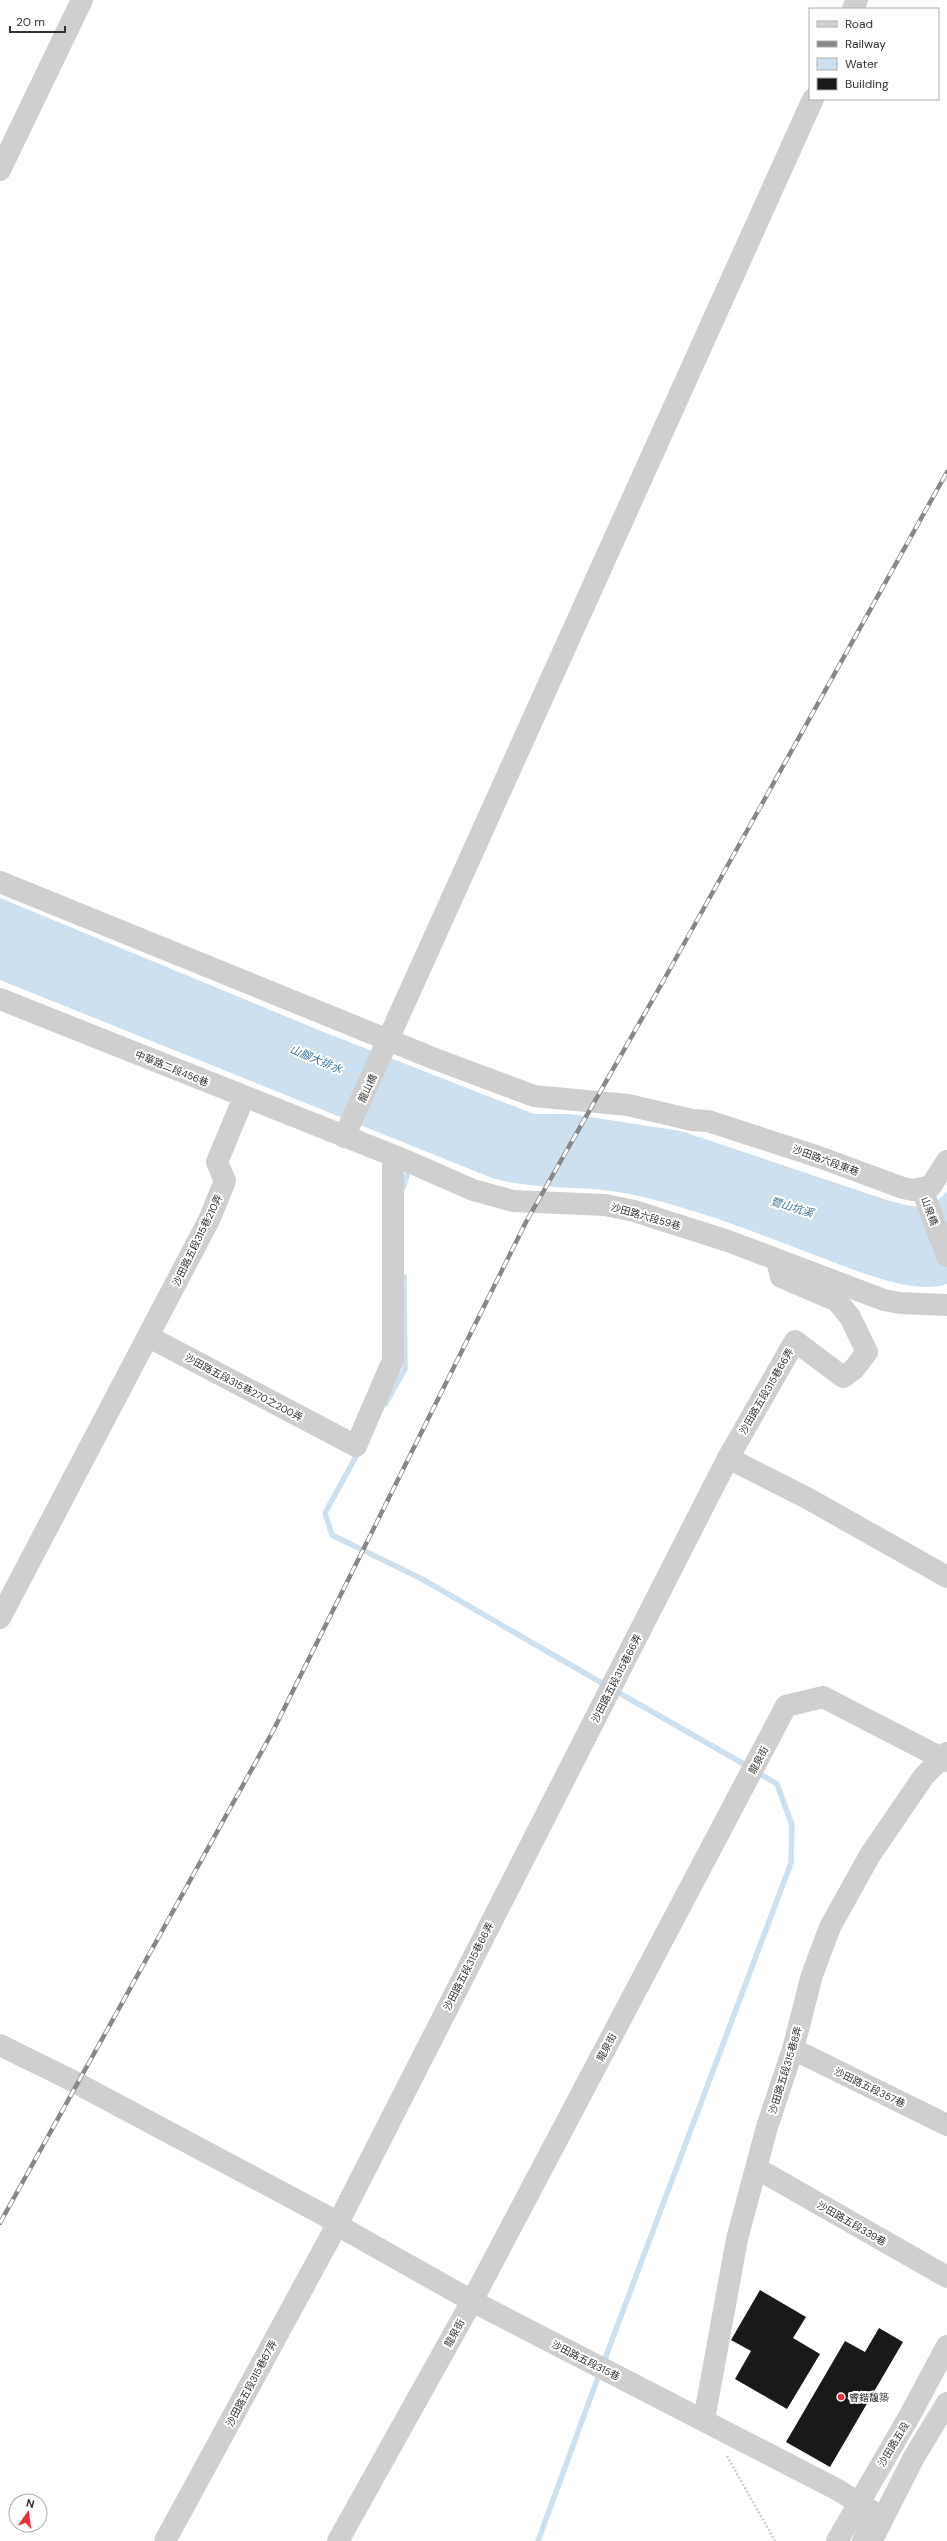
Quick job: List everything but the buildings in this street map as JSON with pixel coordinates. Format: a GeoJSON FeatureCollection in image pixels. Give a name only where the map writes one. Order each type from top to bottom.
{"type":"FeatureCollection","features":[{"type":"Feature","properties":{"kind":"street"},"geometry":{"type":"LineString","coordinates":[[0,170],[82,0]]}},
{"type":"Feature","properties":{"kind":"street","name":"龍山橋"},"geometry":{"type":"LineString","coordinates":[[344,1137],[813,100]]}},
{"type":"Feature","properties":{"kind":"street","name":"沙田路六段東巷"},"geometry":{"type":"LineString","coordinates":[[0,882],[389,1040],[534,1096],[628,1105],[692,1120],[708,1121],[758,1136],[903,1188],[922,1189]]}},
{"type":"Feature","properties":{"kind":"street","name":"中華路二段456巷"},"geometry":{"type":"LineString","coordinates":[[0,999],[344,1137]]}},
{"type":"Feature","properties":{"kind":"street","name":"沙田路五段315巷210弄"},"geometry":{"type":"LineString","coordinates":[[148,1337],[208,1220],[225,1181],[217,1162],[244,1097]]}},
{"type":"Feature","properties":{"kind":"street","name":"沙田路六段59巷"},"geometry":{"type":"LineString","coordinates":[[344,1137],[489,1195],[513,1201],[605,1205],[629,1209],[777,1260],[884,1300],[900,1303],[947,1305]]}},
{"type":"Feature","properties":{"kind":"street","name":"沙田路五段315巷270之200弄"},"geometry":{"type":"LineString","coordinates":[[148,1337],[356,1446],[393,1360],[393,1156]]}},
{"type":"Feature","properties":{"kind":"street"},"geometry":{"type":"LineString","coordinates":[[922,1189],[931,1186],[947,1161]]}},
{"type":"Feature","properties":{"kind":"street","name":"山泉橋"},"geometry":{"type":"LineString","coordinates":[[922,1189],[947,1256]]}},
{"type":"Feature","properties":{"kind":"street","name":"沙田路五段315巷66弄"},"geometry":{"type":"LineString","coordinates":[[337,2225],[728,1458],[795,1341],[843,1377],[854,1369],[867,1352],[850,1317],[837,1301],[781,1276],[777,1260]]}},
{"type":"Feature","properties":{"kind":"street"},"geometry":{"type":"LineString","coordinates":[[0,1618],[148,1337]]}},
{"type":"Feature","properties":{"kind":"street"},"geometry":{"type":"LineString","coordinates":[[728,1458],[807,1498],[947,1577]]}},
{"type":"Feature","properties":{"kind":"street","name":"龍泉街"},"geometry":{"type":"LineString","coordinates":[[338,2541],[472,2301],[786,1706],[824,1697],[947,1761]]}},
{"type":"Feature","properties":{"kind":"street","name":"沙田路五段315巷8弄"},"geometry":{"type":"LineString","coordinates":[[704,2420],[737,2239],[758,2169],[767,2127],[793,2049],[812,1975],[830,1928],[870,1855],[924,1776],[947,1753]]}},
{"type":"Feature","properties":{"kind":"street","name":"沙田路五段315巷"},"geometry":{"type":"LineString","coordinates":[[0,2045],[67,2078],[326,2216],[337,2225],[472,2301],[838,2490],[857,2506],[873,2512],[872,2522],[863,2541]]}},
{"type":"Feature","properties":{"kind":"street","name":"沙田路五段357巷"},"geometry":{"type":"LineString","coordinates":[[793,2049],[947,2125]]}},
{"type":"Feature","properties":{"kind":"street","name":"沙田路五段339巷"},"geometry":{"type":"LineString","coordinates":[[758,2169],[947,2277]]}},
{"type":"Feature","properties":{"kind":"street","name":"沙田路五段315巷67弄"},"geometry":{"type":"LineString","coordinates":[[166,2541],[337,2225]]}},
{"type":"Feature","properties":{"kind":"street","name":"沙田路五段"},"geometry":{"type":"LineString","coordinates":[[837,2541],[910,2415],[947,2346]]}},
{"type":"Feature","properties":{"kind":"street"},"geometry":{"type":"LineString","coordinates":[[871,2541],[911,2464],[947,2403]]}},
{"type":"Feature","properties":{"kind":"street"},"geometry":{"type":"LineString","coordinates":[[883,2541],[898,2510],[911,2464]]}},
{"type":"Feature","properties":{"kind":"street"},"geometry":{"type":"LineString","coordinates":[[828,2541],[845,2504],[838,2490]]}},
{"type":"Feature","properties":{"kind":"street"},"geometry":{"type":"LineString","coordinates":[[847,2541],[858,2519],[857,2506]]}},
{"type":"Feature","properties":{"kind":"path"},"geometry":{"type":"LineString","coordinates":[[724,2451],[775,2541]]}},
{"type":"Feature","properties":{"kind":"water"},"geometry":{"type":"Polygon","coordinates":[[[0,898],[321,1031],[534,1114],[570,1114],[681,1131],[906,1205],[921,1206],[934,1203],[947,1191],[947,1284],[934,1287],[920,1287],[905,1285],[874,1277],[758,1233],[682,1207],[656,1200],[613,1191],[526,1185],[492,1178],[0,980],[0,898]]]}},
{"type":"Feature","properties":{"kind":"waterway"},"geometry":{"type":"LineString","coordinates":[[403,1188],[410,1166]]}},
{"type":"Feature","properties":{"kind":"waterway"},"geometry":{"type":"LineString","coordinates":[[386,1403],[405,1369],[404,1277]]}},
{"type":"Feature","properties":{"kind":"waterway"},"geometry":{"type":"LineString","coordinates":[[359,1451],[325,1513],[332,1535],[422,1579],[607,1686]]}},
{"type":"Feature","properties":{"kind":"waterway"},"geometry":{"type":"LineString","coordinates":[[614,1690],[749,1767]]}},
{"type":"Feature","properties":{"kind":"waterway"},"geometry":{"type":"LineString","coordinates":[[603,2364],[791,1863],[792,1825],[777,1784],[757,1772]]}},
{"type":"Feature","properties":{"kind":"waterway"},"geometry":{"type":"LineString","coordinates":[[538,2541],[600,2372]]}},
{"type":"Feature","properties":{"kind":"railway"},"geometry":{"type":"LineString","coordinates":[[0,2223],[273,1731],[526,1222],[661,985],[947,472]]}},
{"type":"Feature","properties":{"kind":"place","name":"睿鍇馥築"},"geometry":{"type":"Point","coordinates":[841,2397]}},
{"type":"Feature","properties":{"kind":"water label","name":"山腳大排水"},"geometry":{"type":"Point","coordinates":[316,1059]}},
{"type":"Feature","properties":{"kind":"water label","name":"鷺山坑溪"},"geometry":{"type":"Point","coordinates":[792,1207]}}]}
